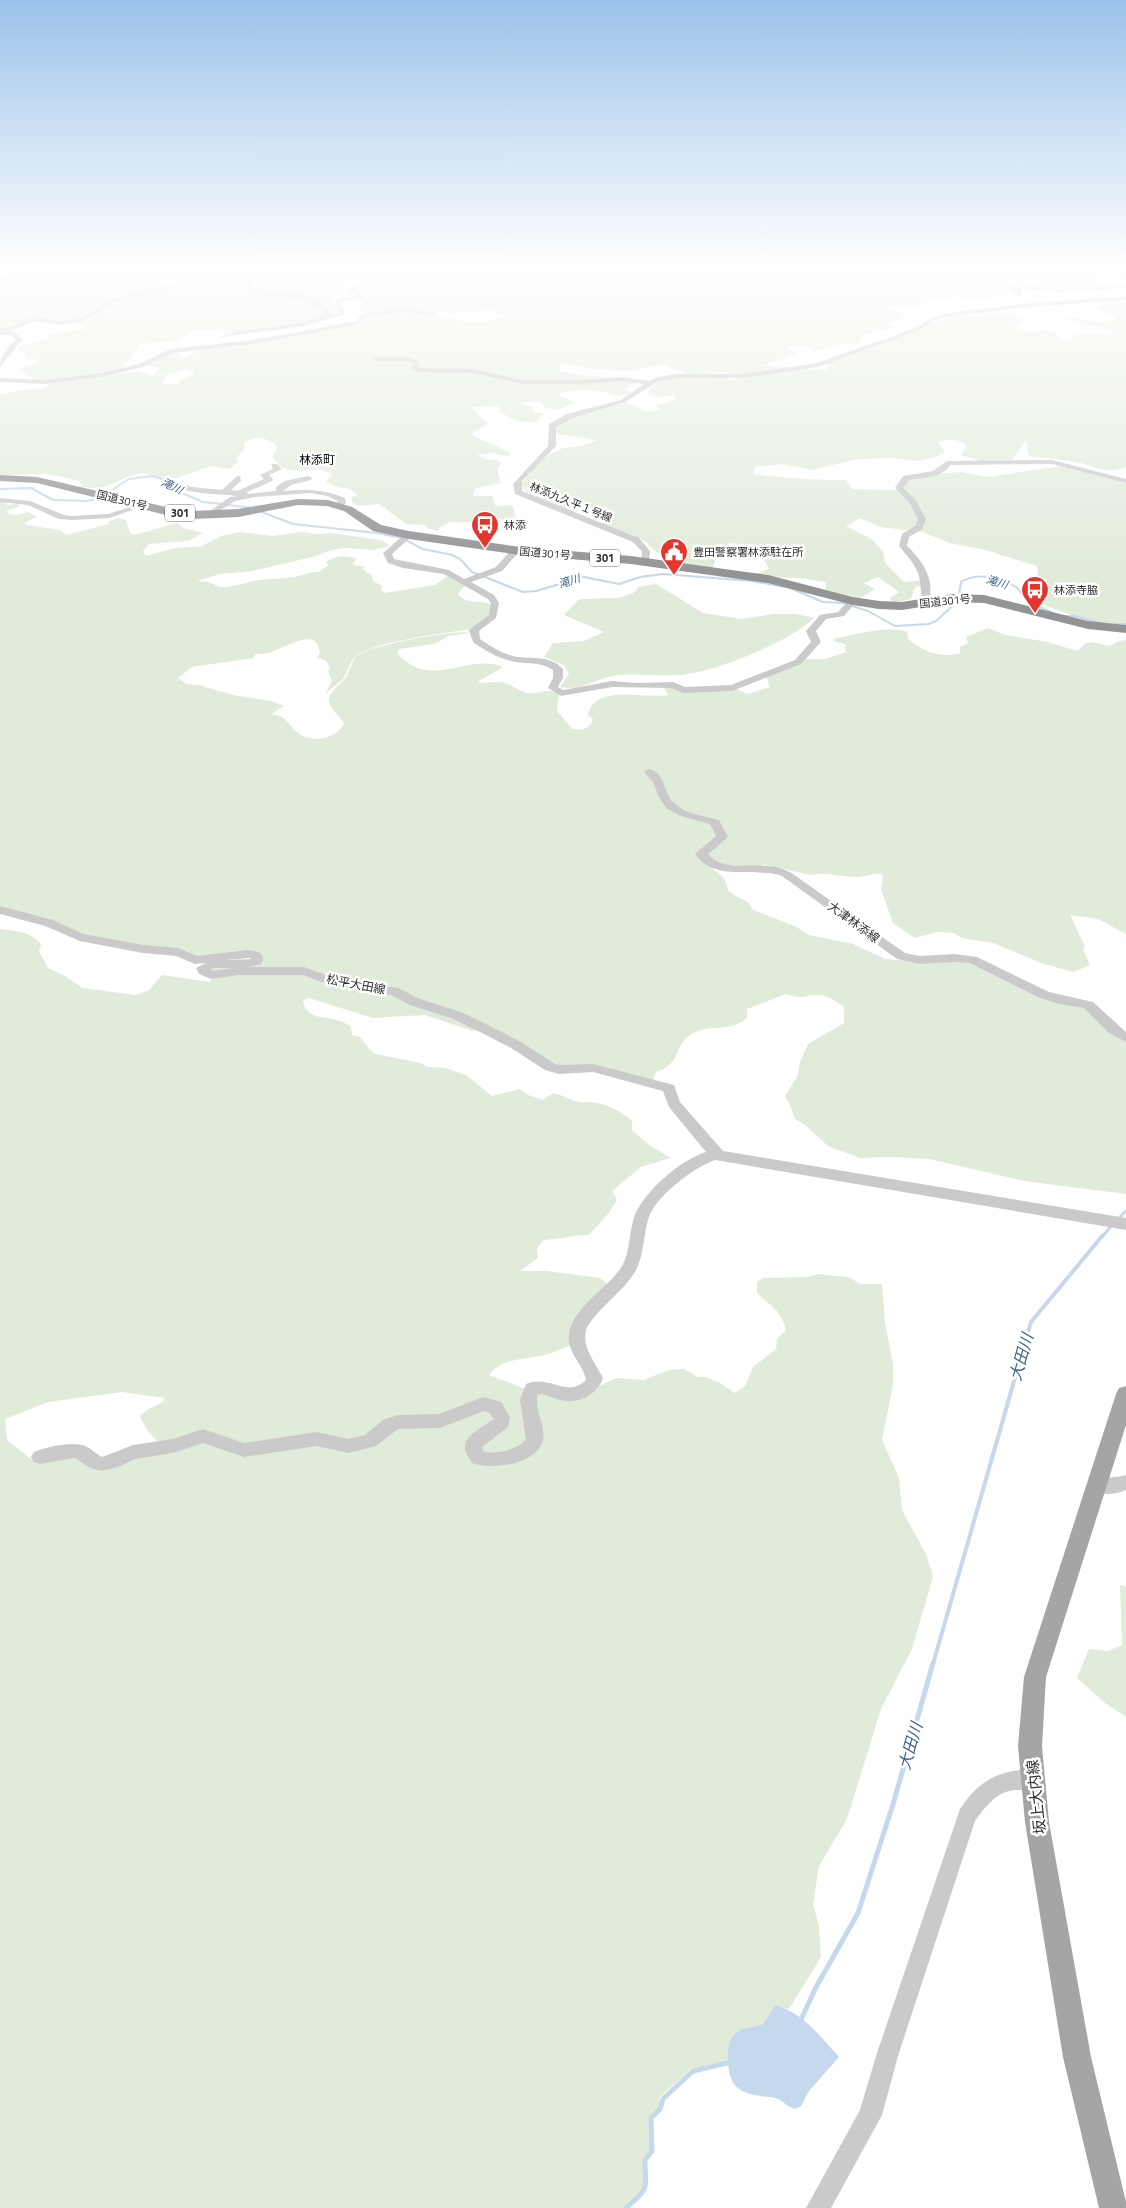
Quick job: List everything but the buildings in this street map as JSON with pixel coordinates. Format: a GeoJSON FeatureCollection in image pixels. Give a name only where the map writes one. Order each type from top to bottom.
{"type":"FeatureCollection","features":[{"type":"Feature","properties":{"kind":"highway","name":"国道301号"},"geometry":{"type":"LineString","coordinates":[[0,478],[37,480],[176,513],[210,515],[248,512],[306,502],[338,505],[372,526],[404,538],[516,551],[645,562],[768,579],[853,601],[888,606],[956,598],[998,601],[1088,625],[1126,629]]}},
{"type":"Feature","properties":{"kind":"main road","name":"坂上大内線"},"geometry":{"type":"LineString","coordinates":[[1113,2208],[1077,2057],[1050,1902],[1032,1780],[1031,1737],[1035,1677],[1126,1394]]}},
{"type":"Feature","properties":{"kind":"street"},"geometry":{"type":"LineString","coordinates":[[0,380],[45,382],[108,374],[133,368]]}},
{"type":"Feature","properties":{"kind":"street"},"geometry":{"type":"LineString","coordinates":[[415,368],[418,370],[473,371],[523,382],[584,382],[616,379],[649,382]]}},
{"type":"Feature","properties":{"kind":"street","name":"林添九久平１号線"},"geometry":{"type":"LineString","coordinates":[[645,562],[646,551],[636,540],[518,492],[517,484],[522,476],[550,449],[553,435],[552,426],[570,416],[623,401],[649,382],[657,379],[678,376],[743,376],[797,368]]}},
{"type":"Feature","properties":{"kind":"street"},"geometry":{"type":"LineString","coordinates":[[929,602],[926,599],[927,586],[920,565],[916,557],[903,546],[905,536],[919,527],[922,519],[912,501],[899,488],[906,478],[942,471],[947,467],[947,463],[1046,462],[1106,474],[1126,481]]}},
{"type":"Feature","properties":{"kind":"street"},"geometry":{"type":"LineString","coordinates":[[238,493],[269,479],[264,475],[278,469],[274,466]]}},
{"type":"Feature","properties":{"kind":"street"},"geometry":{"type":"LineString","coordinates":[[225,491],[237,481],[237,478]]}},
{"type":"Feature","properties":{"kind":"street"},"geometry":{"type":"LineString","coordinates":[[280,493],[279,489],[288,484],[308,478]]}},
{"type":"Feature","properties":{"kind":"street"},"geometry":{"type":"LineString","coordinates":[[173,483],[192,490],[225,491],[255,495]]}},
{"type":"Feature","properties":{"kind":"street"},"geometry":{"type":"LineString","coordinates":[[210,515],[238,497],[280,493],[311,491],[328,494],[342,500],[342,503],[338,505]]}},
{"type":"Feature","properties":{"kind":"street"},"geometry":{"type":"LineString","coordinates":[[0,500],[30,503],[62,517],[73,518],[110,516],[143,505]]}},
{"type":"Feature","properties":{"kind":"street"},"geometry":{"type":"LineString","coordinates":[[404,538],[387,553],[391,561],[403,565],[446,572],[466,581],[491,597],[495,604],[494,616],[474,630],[478,642],[509,658],[542,659],[555,667],[558,669],[558,678],[553,688],[561,694],[612,684],[638,686],[673,685],[683,690],[732,688],[798,662],[816,642],[811,631],[820,621],[827,616],[841,614],[853,601]]}},
{"type":"Feature","properties":{"kind":"street"},"geometry":{"type":"LineString","coordinates":[[466,581],[501,568],[516,551]]}},
{"type":"Feature","properties":{"kind":"street","name":"大津林添線"},"geometry":{"type":"LineString","coordinates":[[649,772],[658,781],[670,806],[677,811],[715,822],[722,837],[701,854],[715,866],[726,869],[761,868],[786,874],[901,956],[914,961],[952,958],[981,963],[1006,974],[1017,983],[1055,999],[1083,1003],[1092,1007],[1111,1028],[1126,1038]]}},
{"type":"Feature","properties":{"kind":"street","name":"松平大田線"},"geometry":{"type":"LineString","coordinates":[[0,910],[49,923],[80,936],[144,949],[178,952],[195,960],[248,954],[255,955],[258,958],[257,961],[249,964],[213,965],[202,968],[203,971],[211,975],[238,971],[304,971],[333,982],[394,991],[415,1002],[456,1016],[491,1032],[516,1045],[550,1067],[559,1070],[592,1068],[669,1088],[674,1104],[716,1154]]}},
{"type":"Feature","properties":{"kind":"street"},"geometry":{"type":"LineString","coordinates":[[40,1456],[75,1451],[82,1452],[96,1463],[102,1464],[112,1462],[133,1452],[173,1446],[203,1436],[244,1450],[318,1439],[348,1446],[370,1441],[389,1425],[398,1422],[440,1421],[483,1404],[496,1407],[502,1417],[502,1422],[474,1444],[473,1448],[478,1458],[494,1461],[520,1454],[532,1444],[536,1436],[527,1399],[532,1389],[542,1387],[561,1394],[570,1394],[587,1389],[593,1384],[595,1378],[581,1352],[577,1340],[577,1332],[592,1309],[630,1266],[639,1236],[643,1213],[670,1182],[698,1160],[716,1154],[754,1163],[802,1169],[1126,1224]]}},
{"type":"Feature","properties":{"kind":"street"},"geometry":{"type":"LineString","coordinates":[[1096,1486],[1118,1486],[1126,1482]]}},
{"type":"Feature","properties":{"kind":"street"},"geometry":{"type":"LineString","coordinates":[[818,2208],[870,2115],[887,2056],[967,1816],[978,1797],[994,1785],[1014,1779],[1032,1780]]}},
{"type":"Feature","properties":{"kind":"green space"},"geometry":{"type":"Polygon","coordinates":[[[20,368],[123,368],[42,381],[32,378],[20,368]]]}},
{"type":"Feature","properties":{"kind":"green space"},"geometry":{"type":"Polygon","coordinates":[[[159,368],[559,368],[560,371],[581,375],[630,379],[637,383],[624,389],[633,392],[624,396],[590,390],[560,393],[559,395],[576,403],[556,410],[546,408],[540,401],[518,403],[531,407],[534,413],[544,413],[535,422],[511,418],[498,411],[500,409],[497,406],[470,407],[488,424],[472,433],[473,436],[511,453],[507,456],[491,453],[477,455],[502,463],[497,469],[501,483],[477,488],[474,490],[473,496],[492,496],[496,506],[512,505],[517,520],[484,516],[469,522],[448,523],[439,528],[438,531],[427,528],[426,525],[406,524],[379,504],[359,506],[353,503],[351,497],[358,495],[350,489],[336,487],[326,481],[333,475],[326,471],[312,469],[295,471],[281,467],[272,457],[277,448],[275,444],[260,438],[248,440],[244,443],[244,450],[236,458],[238,461],[230,469],[211,466],[171,480],[142,473],[104,487],[95,488],[81,487],[80,481],[46,474],[0,475],[0,394],[42,389],[53,383],[137,371],[150,375],[167,374],[162,384],[179,384],[180,381],[195,372],[185,369],[174,373],[154,374],[159,368]]]}},
{"type":"Feature","properties":{"kind":"green space"},"geometry":{"type":"Polygon","coordinates":[[[588,368],[645,368],[627,371],[588,368]]]}},
{"type":"Feature","properties":{"kind":"green space"},"geometry":{"type":"Polygon","coordinates":[[[672,368],[790,368],[738,375],[725,372],[689,374],[672,368]]]}},
{"type":"Feature","properties":{"kind":"green space"},"geometry":{"type":"Polygon","coordinates":[[[802,368],[826,370],[827,368],[1126,368],[1126,467],[1119,469],[1106,470],[1077,462],[1029,456],[1026,440],[1012,460],[981,461],[961,455],[967,446],[957,440],[950,440],[938,442],[945,452],[932,458],[916,461],[895,458],[858,459],[812,470],[782,464],[755,467],[753,474],[800,479],[846,480],[852,489],[898,490],[905,481],[927,475],[960,472],[988,477],[1061,466],[1126,483],[1126,624],[1102,623],[1090,620],[1064,613],[1030,599],[1038,596],[1026,579],[1038,576],[1037,566],[982,549],[949,543],[923,532],[880,527],[860,518],[846,526],[873,540],[883,552],[885,563],[904,582],[924,580],[924,585],[915,587],[911,599],[893,603],[890,598],[899,592],[878,577],[864,583],[875,589],[860,598],[826,590],[826,582],[798,578],[762,577],[754,574],[769,569],[756,545],[730,543],[716,557],[713,568],[679,564],[653,550],[646,542],[600,523],[607,520],[588,507],[565,509],[535,497],[525,491],[521,484],[538,463],[550,454],[563,448],[581,446],[598,440],[557,434],[556,427],[565,420],[625,402],[648,412],[660,410],[656,405],[676,400],[674,396],[657,397],[649,395],[648,391],[659,381],[674,378],[737,379],[802,368]]]}},
{"type":"Feature","properties":{"kind":"green space"},"geometry":{"type":"Polygon","coordinates":[[[0,500],[8,505],[17,503],[20,506],[7,511],[9,514],[16,515],[28,512],[37,517],[24,523],[27,525],[60,530],[66,535],[109,524],[109,521],[118,518],[126,520],[130,533],[134,535],[177,523],[184,528],[203,533],[188,541],[149,544],[143,551],[146,556],[175,548],[202,546],[221,536],[240,532],[273,536],[301,532],[331,533],[381,540],[390,546],[374,550],[345,548],[332,550],[312,557],[252,571],[220,574],[197,581],[209,582],[219,587],[228,587],[258,580],[295,577],[318,572],[329,565],[326,562],[333,558],[348,557],[356,558],[353,565],[365,567],[363,569],[372,576],[373,581],[382,586],[381,590],[385,593],[435,585],[448,576],[465,585],[458,594],[465,600],[491,604],[492,615],[472,629],[423,636],[381,645],[359,653],[352,660],[343,679],[325,694],[332,681],[328,672],[330,668],[326,661],[317,657],[320,653],[316,642],[307,639],[294,642],[269,653],[255,654],[254,658],[192,667],[178,678],[187,684],[199,685],[233,695],[271,701],[284,706],[271,714],[282,717],[300,734],[314,739],[332,735],[344,723],[332,707],[329,699],[334,690],[346,677],[359,654],[396,643],[449,633],[470,633],[449,636],[434,644],[399,649],[397,653],[410,664],[422,669],[435,671],[473,664],[501,666],[502,668],[477,682],[501,682],[528,693],[555,692],[559,694],[557,711],[572,729],[588,727],[593,719],[588,715],[592,705],[600,699],[610,696],[622,694],[668,695],[664,688],[735,688],[747,694],[770,687],[766,676],[805,659],[825,659],[846,652],[844,647],[847,646],[833,641],[834,639],[871,631],[900,630],[907,632],[908,639],[919,647],[932,653],[946,655],[960,653],[960,647],[968,643],[966,637],[988,628],[1005,635],[1048,642],[1077,651],[1086,643],[1092,642],[1110,646],[1119,641],[1126,640],[1126,934],[1098,919],[1070,915],[1085,946],[1083,950],[1090,965],[1074,972],[1044,964],[993,943],[962,938],[954,933],[937,932],[915,938],[893,923],[881,890],[883,875],[880,874],[859,877],[811,875],[765,865],[749,868],[716,865],[712,868],[724,878],[729,891],[748,902],[753,910],[795,926],[809,935],[853,944],[885,959],[922,962],[965,960],[1015,983],[1086,1006],[1126,1039],[1126,1194],[1024,1181],[929,1159],[860,1158],[828,1146],[805,1125],[795,1119],[785,1096],[797,1077],[800,1062],[808,1044],[844,1023],[844,1007],[822,995],[797,997],[786,994],[747,1009],[747,1018],[733,1026],[696,1032],[689,1036],[680,1046],[670,1065],[656,1072],[653,1081],[595,1066],[560,1068],[432,1004],[309,971],[220,973],[207,970],[216,967],[244,966],[260,956],[202,958],[81,935],[0,909],[0,500]]]}},
{"type":"Feature","properties":{"kind":"green space"},"geometry":{"type":"Polygon","coordinates":[[[656,584],[703,613],[741,619],[773,614],[796,614],[814,618],[803,627],[772,645],[718,667],[670,676],[611,676],[575,688],[560,687],[569,674],[564,665],[544,657],[553,643],[584,641],[604,632],[564,615],[579,599],[618,598],[633,593],[639,587],[656,584]]]}},
{"type":"Feature","properties":{"kind":"green space"},"geometry":{"type":"Polygon","coordinates":[[[0,929],[22,932],[32,936],[41,944],[39,951],[48,968],[83,988],[136,995],[149,990],[162,975],[209,982],[214,977],[233,973],[303,973],[332,983],[386,991],[414,1004],[478,1028],[473,1031],[425,1015],[373,1018],[309,998],[303,1001],[305,1007],[312,1014],[341,1021],[351,1027],[352,1035],[360,1037],[370,1050],[376,1054],[420,1063],[428,1067],[445,1068],[466,1075],[492,1096],[520,1089],[528,1095],[543,1100],[553,1093],[579,1102],[597,1103],[613,1108],[632,1121],[632,1130],[649,1145],[671,1158],[641,1167],[612,1191],[617,1200],[608,1214],[589,1235],[544,1240],[537,1248],[538,1258],[520,1271],[547,1271],[600,1278],[609,1286],[590,1305],[580,1319],[574,1335],[574,1344],[544,1355],[519,1359],[500,1365],[489,1375],[526,1389],[525,1399],[533,1435],[523,1447],[511,1454],[498,1457],[483,1457],[476,1451],[479,1442],[501,1428],[504,1418],[497,1404],[482,1403],[447,1417],[396,1419],[387,1423],[370,1439],[356,1442],[317,1438],[260,1448],[241,1448],[206,1433],[162,1446],[147,1430],[140,1417],[164,1401],[164,1398],[122,1392],[48,1402],[5,1419],[7,1440],[31,1459],[44,1460],[74,1453],[85,1455],[101,1466],[110,1466],[134,1455],[184,1445],[204,1437],[246,1452],[319,1441],[348,1448],[378,1440],[392,1427],[400,1424],[443,1422],[475,1408],[484,1407],[496,1411],[498,1421],[492,1429],[472,1440],[471,1452],[477,1460],[484,1462],[512,1460],[529,1452],[535,1446],[539,1434],[531,1399],[538,1391],[571,1398],[617,1378],[643,1380],[669,1370],[684,1369],[698,1377],[705,1377],[718,1382],[735,1393],[745,1386],[753,1367],[776,1349],[777,1339],[786,1330],[778,1313],[757,1293],[757,1282],[763,1278],[807,1277],[818,1274],[848,1277],[861,1284],[882,1284],[885,1323],[893,1364],[893,1385],[882,1440],[899,1478],[902,1510],[926,1554],[933,1576],[912,1649],[881,1709],[847,1819],[819,1866],[813,1904],[819,1926],[821,1957],[789,2009],[775,2005],[763,2024],[732,2037],[728,2049],[728,2060],[691,2069],[660,2097],[658,2108],[650,2117],[651,2140],[649,2151],[644,2160],[646,2186],[624,2208],[0,2208],[0,929]]]}},
{"type":"Feature","properties":{"kind":"green space"},"geometry":{"type":"Polygon","coordinates":[[[1120,1585],[1126,1587],[1126,1717],[1105,1703],[1077,1678],[1089,1649],[1108,1651],[1122,1645],[1120,1585]]]}},
{"type":"Feature","properties":{"kind":"water"},"geometry":{"type":"Polygon","coordinates":[[[775,2005],[785,2008],[802,2019],[818,2033],[839,2057],[809,2091],[801,2106],[795,2109],[776,2098],[747,2093],[736,2086],[730,2077],[728,2049],[732,2037],[740,2030],[763,2024],[775,2005]]]}},
{"type":"Feature","properties":{"kind":"waterway","name":"滝川"},"geometry":{"type":"LineString","coordinates":[[0,489],[31,488],[53,500],[86,501],[98,499],[129,479],[152,476],[162,479],[175,490],[203,502],[254,508]]}},
{"type":"Feature","properties":{"kind":"waterway","name":"滝川"},"geometry":{"type":"LineString","coordinates":[[259,511],[293,524],[377,533],[402,538],[423,549],[452,555],[460,559],[472,572],[523,592],[536,591],[563,583],[565,580],[584,577],[619,584],[640,577],[663,574],[752,581],[790,588],[823,602],[843,603],[868,611],[895,626],[929,624],[936,621],[958,601],[961,582],[974,577],[989,577],[1011,584],[1027,600],[1055,614]]}},
{"type":"Feature","properties":{"kind":"waterway","name":"滝川"},"geometry":{"type":"LineString","coordinates":[[1063,616],[1074,616],[1101,623]]}},
{"type":"Feature","properties":{"kind":"waterway","name":"滝川"},"geometry":{"type":"LineString","coordinates":[[1115,624],[1126,624]]}},
{"type":"Feature","properties":{"kind":"waterway","name":"大田川"},"geometry":{"type":"LineString","coordinates":[[1118,1219],[1126,1211]]}},
{"type":"Feature","properties":{"kind":"waterway","name":"大田川"},"geometry":{"type":"LineString","coordinates":[[1102,1237],[1112,1225]]}},
{"type":"Feature","properties":{"kind":"waterway","name":"大田川"},"geometry":{"type":"LineString","coordinates":[[933,1664],[1031,1322],[1103,1235]]}},
{"type":"Feature","properties":{"kind":"waterway","name":"大田川"},"geometry":{"type":"LineString","coordinates":[[800,2022],[815,1989],[858,1913],[894,1801],[933,1663]]}},
{"type":"Feature","properties":{"kind":"waterway","name":"大田川"},"geometry":{"type":"LineString","coordinates":[[626,2208],[640,2196],[645,2187],[645,2160],[652,2151],[651,2118],[660,2109],[663,2099],[693,2071],[731,2062]]}},
{"type":"Feature","properties":{"kind":"place","name":"林添"},"geometry":{"type":"Point","coordinates":[485,549]}},
{"type":"Feature","properties":{"kind":"place","name":"豊田警察署林添駐在所"},"geometry":{"type":"Point","coordinates":[674,576]}},
{"type":"Feature","properties":{"kind":"place","name":"林添寺脇"},"geometry":{"type":"Point","coordinates":[1035,614]}},
{"type":"Feature","properties":{"kind":"district","name":"林添町"},"geometry":{"type":"Point","coordinates":[317,459]}}]}
